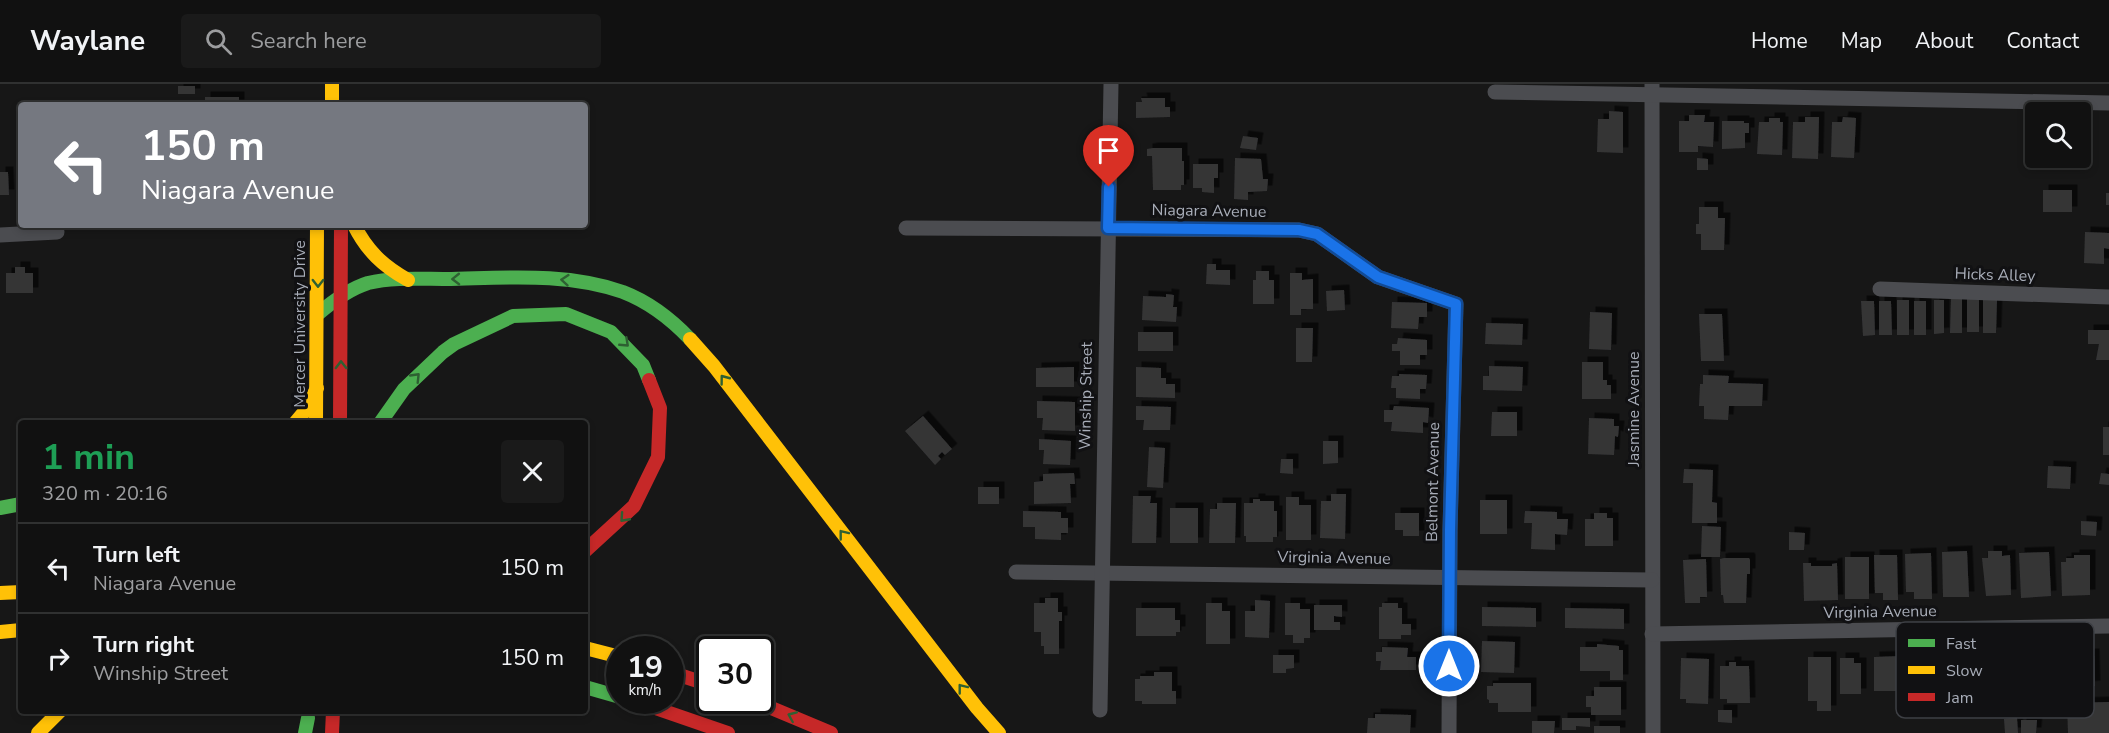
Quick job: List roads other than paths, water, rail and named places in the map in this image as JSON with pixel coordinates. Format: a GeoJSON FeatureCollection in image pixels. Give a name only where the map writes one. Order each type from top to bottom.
{"type":"FeatureCollection","features":[{"type":"Feature","properties":{"kind":"main road"},"geometry":{"type":"LineString","coordinates":[[332,84],[332,102]]}},
{"type":"Feature","properties":{"kind":"main road","name":"Mercer University Drive"},"geometry":{"type":"LineString","coordinates":[[316,420],[317,228]]}},
{"type":"Feature","properties":{"kind":"main road"},"geometry":{"type":"LineString","coordinates":[[340,420],[341,228]]}},
{"type":"Feature","properties":{"kind":"main road"},"geometry":{"type":"LineString","coordinates":[[356,228],[371,255],[388,269],[408,280]]}},
{"type":"Feature","properties":{"kind":"main road"},"geometry":{"type":"LineString","coordinates":[[318,314],[341,295],[369,282],[539,278],[573,280],[621,291],[666,316],[714,366],[970,699],[999,733]]}},
{"type":"Feature","properties":{"kind":"main road"},"geometry":{"type":"LineString","coordinates":[[382,420],[405,387],[441,353],[482,327],[503,319],[544,311],[565,312],[582,316],[614,334],[641,361],[651,379],[660,412],[661,446],[657,465],[641,498],[611,531],[588,549]]}},
{"type":"Feature","properties":{"kind":"main road"},"geometry":{"type":"LineString","coordinates":[[298,420],[317,388]]}},
{"type":"Feature","properties":{"kind":"main road"},"geometry":{"type":"LineString","coordinates":[[0,508],[18,505]]}},
{"type":"Feature","properties":{"kind":"main road"},"geometry":{"type":"LineString","coordinates":[[0,593],[18,592]]}},
{"type":"Feature","properties":{"kind":"main road"},"geometry":{"type":"LineString","coordinates":[[0,633],[18,630]]}},
{"type":"Feature","properties":{"kind":"main road"},"geometry":{"type":"LineString","coordinates":[[588,649],[606,653]]}},
{"type":"Feature","properties":{"kind":"main road"},"geometry":{"type":"LineString","coordinates":[[588,688],[606,694]]}},
{"type":"Feature","properties":{"kind":"main road"},"geometry":{"type":"LineString","coordinates":[[588,698],[606,698]]}},
{"type":"Feature","properties":{"kind":"main road"},"geometry":{"type":"LineString","coordinates":[[774,709],[831,733]]}},
{"type":"Feature","properties":{"kind":"main road"},"geometry":{"type":"LineString","coordinates":[[38,733],[57,714]]}},
{"type":"Feature","properties":{"kind":"main road"},"geometry":{"type":"LineString","coordinates":[[306,733],[308,714]]}},
{"type":"Feature","properties":{"kind":"main road"},"geometry":{"type":"LineString","coordinates":[[673,714],[728,733]]}},
{"type":"Feature","properties":{"kind":"street","name":"Winship Street"},"geometry":{"type":"LineString","coordinates":[[1100,710],[1111,84]]}},
{"type":"Feature","properties":{"kind":"street"},"geometry":{"type":"LineString","coordinates":[[1495,92],[1652,89],[2109,103]]}},
{"type":"Feature","properties":{"kind":"street","name":"Jasmine Avenue"},"geometry":{"type":"LineString","coordinates":[[1652,89],[1653,733]]}},
{"type":"Feature","properties":{"kind":"street","name":"Niagara Avenue"},"geometry":{"type":"LineString","coordinates":[[906,228],[1299,230],[1317,234],[1378,277],[1456,304]]}},
{"type":"Feature","properties":{"kind":"street"},"geometry":{"type":"LineString","coordinates":[[0,235],[57,232]]}},
{"type":"Feature","properties":{"kind":"street","name":"Hicks Alley"},"geometry":{"type":"LineString","coordinates":[[1880,289],[2109,297]]}},
{"type":"Feature","properties":{"kind":"street","name":"Belmont Avenue"},"geometry":{"type":"LineString","coordinates":[[1449,733],[1456,304]]}},
{"type":"Feature","properties":{"kind":"street","name":"Virginia Avenue"},"geometry":{"type":"LineString","coordinates":[[1016,572],[1652,580]]}},
{"type":"Feature","properties":{"kind":"street","name":"Virginia Avenue"},"geometry":{"type":"LineString","coordinates":[[2094,626],[2109,626]]}},
{"type":"Feature","properties":{"kind":"street","name":"Virginia Avenue"},"geometry":{"type":"LineString","coordinates":[[1652,634],[1896,630]]}}]}
